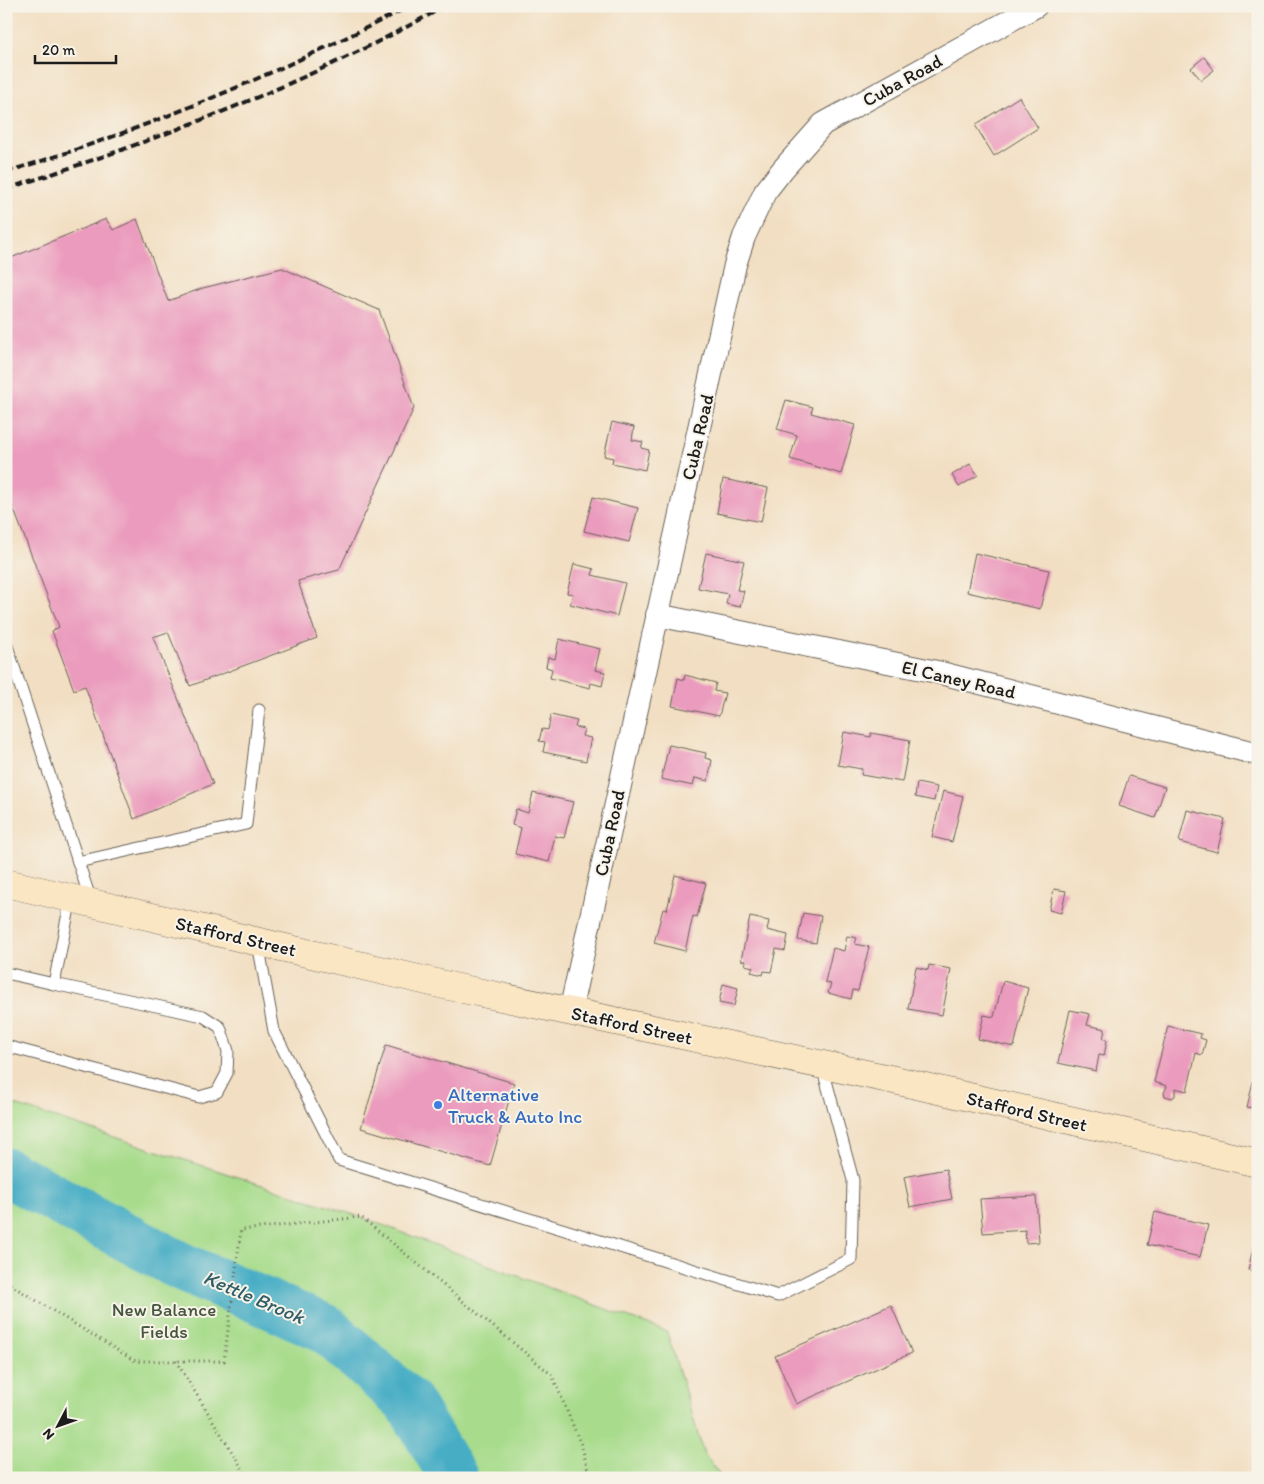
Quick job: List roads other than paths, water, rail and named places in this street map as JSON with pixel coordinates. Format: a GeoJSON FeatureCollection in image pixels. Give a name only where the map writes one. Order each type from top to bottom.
{"type":"FeatureCollection","features":[{"type":"Feature","properties":{"kind":"main road","name":"Stafford Street"},"geometry":{"type":"LineString","coordinates":[[6,883],[449,986],[822,1065],[1258,1163]]}},
{"type":"Feature","properties":{"kind":"street","name":"Cuba Road"},"geometry":{"type":"LineString","coordinates":[[570,1012],[735,265],[750,222],[765,192],[823,124],[1036,6]]}},
{"type":"Feature","properties":{"kind":"street","name":"El Caney Road"},"geometry":{"type":"LineString","coordinates":[[657,615],[937,672],[1258,754]]}},
{"type":"Feature","properties":{"kind":"lane"},"geometry":{"type":"LineString","coordinates":[[6,643],[78,862],[81,900],[54,984]]}},
{"type":"Feature","properties":{"kind":"lane"},"geometry":{"type":"LineString","coordinates":[[78,862],[246,824],[259,710]]}},
{"type":"Feature","properties":{"kind":"lane"},"geometry":{"type":"LineString","coordinates":[[258,941],[274,1031],[339,1160],[778,1296],[851,1259],[853,1180],[822,1065]]}},
{"type":"Feature","properties":{"kind":"lane"},"geometry":{"type":"LineString","coordinates":[[6,973],[203,1016],[220,1027],[228,1051],[227,1073],[217,1092],[199,1097],[6,1046]]}},
{"type":"Feature","properties":{"kind":"waterway","name":"Kettle Brook"},"geometry":{"type":"LineString","coordinates":[[6,1172],[180,1266],[325,1328],[409,1403],[454,1478]]}},
{"type":"Feature","properties":{"kind":"railway"},"geometry":{"type":"LineString","coordinates":[[6,172],[110,138],[212,98],[312,54],[410,6]]}},
{"type":"Feature","properties":{"kind":"railway"},"geometry":{"type":"LineString","coordinates":[[6,189],[119,151],[230,108],[339,61],[445,6]]}},
{"type":"Feature","properties":{"kind":"place","name":"Alternative Truck & Auto Inc"},"geometry":{"type":"Point","coordinates":[438,1105]}},
{"type":"Feature","properties":{"kind":"park label","name":"New Balance Fields"},"geometry":{"type":"Point","coordinates":[164,1320]}}]}
